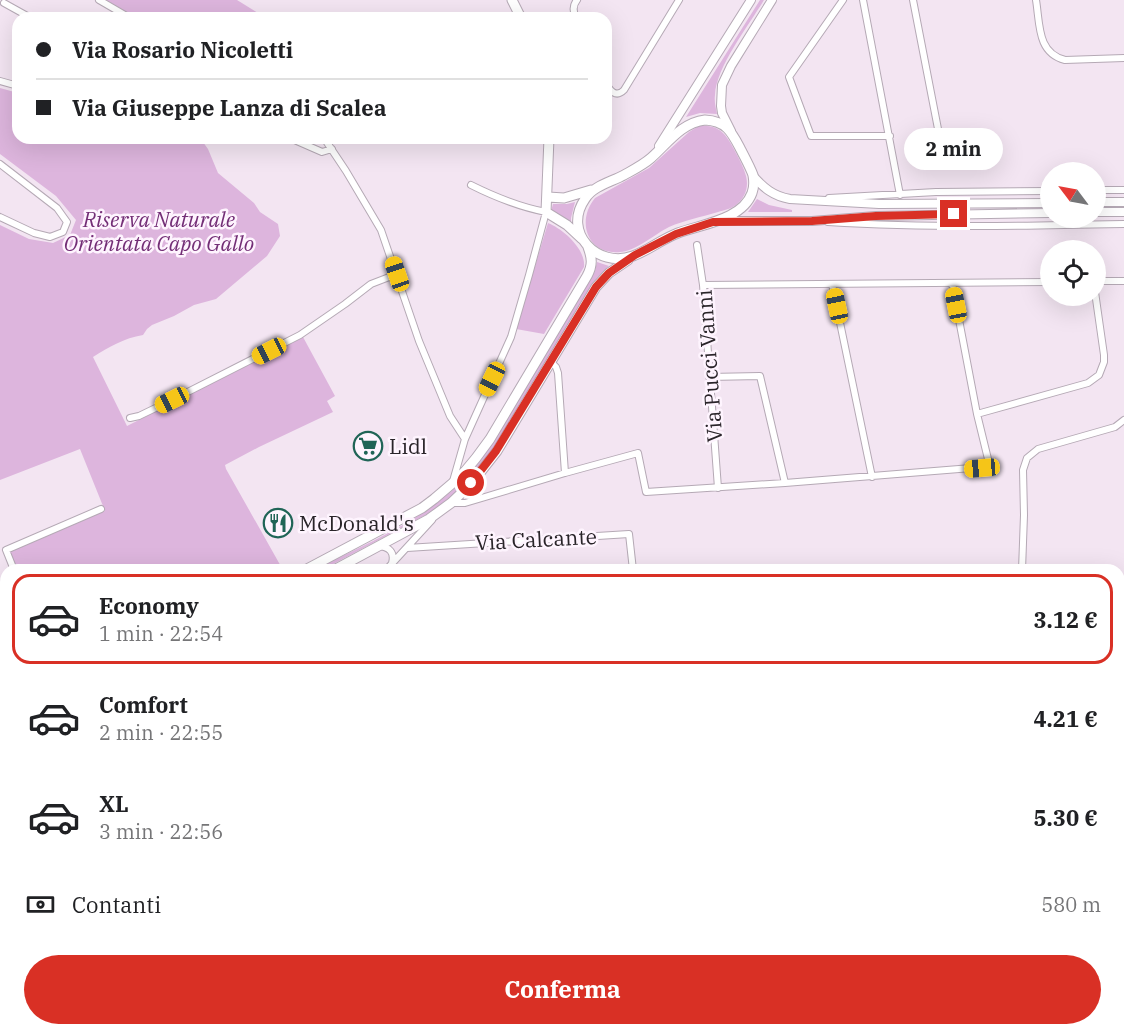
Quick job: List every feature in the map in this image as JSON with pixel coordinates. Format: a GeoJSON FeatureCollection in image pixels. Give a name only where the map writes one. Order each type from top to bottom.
{"type":"FeatureCollection","features":[{"type":"Feature","properties":{"kind":"main road"},"geometry":{"type":"LineString","coordinates":[[548,197],[571,196],[596,189],[650,159],[680,130],[697,121],[705,120],[718,122],[733,135],[753,176],[753,190],[748,202],[737,212],[676,234],[625,259],[606,257],[594,252],[567,225],[546,212],[549,144]]}},
{"type":"Feature","properties":{"kind":"main road"},"geometry":{"type":"LineString","coordinates":[[316,564],[422,508],[451,486],[483,449],[590,270],[592,258],[579,225],[579,212],[585,199],[596,189]]}},
{"type":"Feature","properties":{"kind":"main road"},"geometry":{"type":"LineString","coordinates":[[345,564],[415,527],[451,503],[471,483],[493,456],[596,287],[609,273],[635,255]]}},
{"type":"Feature","properties":{"kind":"street"},"geometry":{"type":"LineString","coordinates":[[99,0],[120,12]]}},
{"type":"Feature","properties":{"kind":"street"},"geometry":{"type":"LineString","coordinates":[[612,92],[620,93],[624,90],[679,0]]}},
{"type":"Feature","properties":{"kind":"street"},"geometry":{"type":"LineString","coordinates":[[650,159],[751,0]]}},
{"type":"Feature","properties":{"kind":"street"},"geometry":{"type":"LineString","coordinates":[[733,135],[722,113],[722,85],[731,66],[772,0]]}},
{"type":"Feature","properties":{"kind":"street"},"geometry":{"type":"LineString","coordinates":[[843,0],[789,77],[811,136],[890,136]]}},
{"type":"Feature","properties":{"kind":"street"},"geometry":{"type":"LineString","coordinates":[[863,0],[900,195]]}},
{"type":"Feature","properties":{"kind":"street"},"geometry":{"type":"LineString","coordinates":[[913,0],[939,134]]}},
{"type":"Feature","properties":{"kind":"street"},"geometry":{"type":"LineString","coordinates":[[1036,0],[1043,42],[1049,53],[1065,60],[1124,58]]}},
{"type":"Feature","properties":{"kind":"street"},"geometry":{"type":"LineString","coordinates":[[3,3],[20,12]]}},
{"type":"Feature","properties":{"kind":"street"},"geometry":{"type":"LineString","coordinates":[[304,144],[322,152],[332,149]]}},
{"type":"Feature","properties":{"kind":"street"},"geometry":{"type":"LineString","coordinates":[[328,144],[381,230],[423,352],[450,416],[465,439]]}},
{"type":"Feature","properties":{"kind":"street"},"geometry":{"type":"LineString","coordinates":[[0,164],[57,208],[67,222],[63,232],[50,237],[34,233],[0,217]]}},
{"type":"Feature","properties":{"kind":"street"},"geometry":{"type":"LineString","coordinates":[[753,176],[773,194],[790,199],[879,204],[1040,203]]}},
{"type":"Feature","properties":{"kind":"street"},"geometry":{"type":"LineString","coordinates":[[451,486],[465,439],[511,337],[546,212],[511,202],[471,185]]}},
{"type":"Feature","properties":{"kind":"street"},"geometry":{"type":"LineString","coordinates":[[1106,190],[1124,190]]}},
{"type":"Feature","properties":{"kind":"street"},"geometry":{"type":"LineString","coordinates":[[815,200],[936,192],[1040,191]]}},
{"type":"Feature","properties":{"kind":"street"},"geometry":{"type":"LineString","coordinates":[[1106,202],[1124,202]]}},
{"type":"Feature","properties":{"kind":"street"},"geometry":{"type":"LineString","coordinates":[[1106,213],[1124,212]]}},
{"type":"Feature","properties":{"kind":"street"},"geometry":{"type":"LineString","coordinates":[[713,222],[1040,213]]}},
{"type":"Feature","properties":{"kind":"street"},"geometry":{"type":"LineString","coordinates":[[812,221],[870,225],[1124,224]]}},
{"type":"Feature","properties":{"kind":"street","name":"Via Pucci Vanni"},"geometry":{"type":"LineString","coordinates":[[697,244],[703,285],[718,488]]}},
{"type":"Feature","properties":{"kind":"street"},"geometry":{"type":"LineString","coordinates":[[130,418],[164,404],[300,335],[371,284],[397,274]]}},
{"type":"Feature","properties":{"kind":"street"},"geometry":{"type":"LineString","coordinates":[[1106,281],[1124,281]]}},
{"type":"Feature","properties":{"kind":"street"},"geometry":{"type":"LineString","coordinates":[[703,285],[1040,282]]}},
{"type":"Feature","properties":{"kind":"street"},"geometry":{"type":"LineString","coordinates":[[832,284],[872,477]]}},
{"type":"Feature","properties":{"kind":"street"},"geometry":{"type":"LineString","coordinates":[[451,503],[465,503],[565,472],[638,453],[646,492],[982,468],[987,464],[988,459],[952,284]]}},
{"type":"Feature","properties":{"kind":"street"},"geometry":{"type":"LineString","coordinates":[[977,414],[1088,383],[1099,375],[1104,355],[1097,306]]}},
{"type":"Feature","properties":{"kind":"street"},"geometry":{"type":"LineString","coordinates":[[551,362],[558,373],[565,472]]}},
{"type":"Feature","properties":{"kind":"street"},"geometry":{"type":"LineString","coordinates":[[709,376],[760,376],[785,483]]}},
{"type":"Feature","properties":{"kind":"street"},"geometry":{"type":"LineString","coordinates":[[1022,564],[1023,470],[1028,458],[1038,449],[1115,427],[1124,420]]}},
{"type":"Feature","properties":{"kind":"street"},"geometry":{"type":"LineString","coordinates":[[12,564],[6,550],[101,509]]}},
{"type":"Feature","properties":{"kind":"street"},"geometry":{"type":"LineString","coordinates":[[392,563],[439,511]]}},
{"type":"Feature","properties":{"kind":"street","name":"Via Calcante"},"geometry":{"type":"LineString","coordinates":[[407,548],[629,534],[632,564]]}},
{"type":"Feature","properties":{"kind":"street"},"geometry":{"type":"LineString","coordinates":[[379,546],[391,550],[392,563]]}},
{"type":"Feature","properties":{"kind":"green space"},"geometry":{"type":"Polygon","coordinates":[[[106,0],[237,0],[256,12],[127,12],[106,0]]]}},
{"type":"Feature","properties":{"kind":"green space"},"geometry":{"type":"Polygon","coordinates":[[[760,0],[764,0],[734,46],[721,72],[715,95],[717,114],[700,113],[686,117],[760,0]]]}},
{"type":"Feature","properties":{"kind":"green space","name":"Riserva Naturale Orientata Capo Gallo"},"geometry":{"type":"Polygon","coordinates":[[[0,88],[12,91],[12,144],[204,144],[218,173],[254,203],[260,212],[278,224],[280,236],[267,256],[216,299],[194,305],[152,325],[143,335],[111,346],[93,357],[127,426],[303,337],[335,396],[327,401],[333,412],[225,465],[280,564],[15,564],[10,552],[105,511],[80,449],[0,480],[0,225],[29,239],[53,243],[70,235],[76,220],[56,196],[0,154],[0,88]]]}},
{"type":"Feature","properties":{"kind":"green space"},"geometry":{"type":"Polygon","coordinates":[[[699,126],[713,127],[726,136],[747,180],[742,199],[730,208],[669,227],[626,251],[609,251],[593,242],[588,235],[586,217],[595,198],[649,168],[689,132],[699,126]]]}},
{"type":"Feature","properties":{"kind":"green space"},"geometry":{"type":"Polygon","coordinates":[[[757,199],[769,205],[792,210],[792,212],[748,212],[757,199]]]}},
{"type":"Feature","properties":{"kind":"green space"},"geometry":{"type":"Polygon","coordinates":[[[575,202],[571,223],[551,211],[553,204],[575,202]]]}},
{"type":"Feature","properties":{"kind":"green space"},"geometry":{"type":"Polygon","coordinates":[[[548,223],[572,240],[581,253],[584,267],[544,334],[516,329],[548,223]]]}},
{"type":"Feature","properties":{"kind":"green space"},"geometry":{"type":"Polygon","coordinates":[[[597,262],[609,266],[592,284],[495,446],[474,474],[458,491],[433,511],[333,564],[327,564],[421,514],[463,480],[481,459],[496,436],[595,271],[597,262]]]}},
{"type":"Feature","properties":{"kind":"place","name":"Lidl"},"geometry":{"type":"Point","coordinates":[368,446]}},
{"type":"Feature","properties":{"kind":"place","name":"McDonald's"},"geometry":{"type":"Point","coordinates":[278,523]}},
{"type":"Feature","properties":{"kind":"route"},"geometry":{"type":"LineString","coordinates":[[471,483],[496,451],[596,287],[609,273],[635,255],[676,234],[713,222],[812,221],[876,216],[954,214]]}}]}
